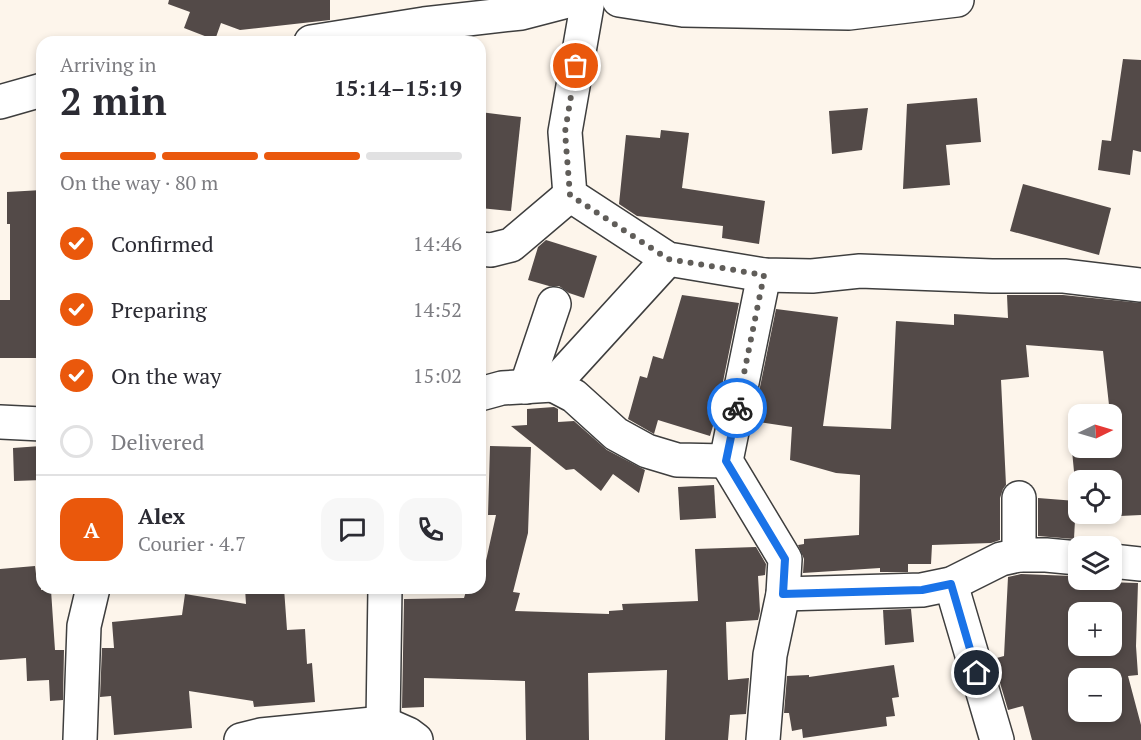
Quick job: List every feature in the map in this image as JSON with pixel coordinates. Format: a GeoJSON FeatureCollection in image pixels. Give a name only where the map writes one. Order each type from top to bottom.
{"type":"FeatureCollection","features":[{"type":"Feature","properties":{"kind":"street"},"geometry":{"type":"LineString","coordinates":[[619,0],[683,10],[849,13],[957,0]]}},
{"type":"Feature","properties":{"kind":"street"},"geometry":{"type":"LineString","coordinates":[[349,36],[424,24],[521,13],[568,1],[565,132],[570,195]]}},
{"type":"Feature","properties":{"kind":"street"},"geometry":{"type":"LineString","coordinates":[[0,102],[36,92]]}},
{"type":"Feature","properties":{"kind":"street"},"geometry":{"type":"LineString","coordinates":[[486,250],[511,245],[570,195]]}},
{"type":"Feature","properties":{"kind":"street"},"geometry":{"type":"LineString","coordinates":[[570,195],[668,259],[764,275],[812,276],[860,271],[981,276],[1064,276],[1141,285]]}},
{"type":"Feature","properties":{"kind":"street"},"geometry":{"type":"LineString","coordinates":[[540,386],[668,259]]}},
{"type":"Feature","properties":{"kind":"street"},"geometry":{"type":"LineString","coordinates":[[763,740],[770,655],[783,594],[785,559],[726,461],[764,275]]}},
{"type":"Feature","properties":{"kind":"street"},"geometry":{"type":"LineString","coordinates":[[540,386],[554,304]]}},
{"type":"Feature","properties":{"kind":"street"},"geometry":{"type":"LineString","coordinates":[[486,392],[502,388],[540,386],[573,396],[616,434],[647,452],[677,460],[726,461]]}},
{"type":"Feature","properties":{"kind":"street"},"geometry":{"type":"LineString","coordinates":[[0,423],[36,424]]}},
{"type":"Feature","properties":{"kind":"street"},"geometry":{"type":"LineString","coordinates":[[1019,498],[1019,555]]}},
{"type":"Feature","properties":{"kind":"street"},"geometry":{"type":"LineString","coordinates":[[783,594],[922,590],[951,584],[1001,559],[1019,555],[1068,557]]}},
{"type":"Feature","properties":{"kind":"street"},"geometry":{"type":"LineString","coordinates":[[1122,562],[1141,564]]}},
{"type":"Feature","properties":{"kind":"street"},"geometry":{"type":"LineString","coordinates":[[951,584],[997,740]]}},
{"type":"Feature","properties":{"kind":"street"},"geometry":{"type":"LineString","coordinates":[[80,740],[84,626],[92,594]]}},
{"type":"Feature","properties":{"kind":"street"},"geometry":{"type":"LineString","coordinates":[[383,723],[385,594]]}},
{"type":"Feature","properties":{"kind":"street"},"geometry":{"type":"LineString","coordinates":[[241,740],[261,735],[383,723],[416,740]]}},
{"type":"Feature","properties":{"kind":"building"},"geometry":{"type":"Polygon","coordinates":[[[169,0],[330,0],[330,20],[240,30],[221,23],[216,36],[205,36],[184,28],[190,12],[168,4],[169,0]]]}},
{"type":"Feature","properties":{"kind":"building"},"geometry":{"type":"Polygon","coordinates":[[[1123,59],[1141,60],[1141,152],[1133,150],[1130,175],[1098,170],[1102,140],[1111,141],[1123,59]]]}},
{"type":"Feature","properties":{"kind":"building"},"geometry":{"type":"Polygon","coordinates":[[[977,98],[981,142],[946,145],[950,185],[903,189],[907,104],[977,98]]]}},
{"type":"Feature","properties":{"kind":"building"},"geometry":{"type":"Polygon","coordinates":[[[868,108],[862,150],[832,154],[829,111],[868,108]]]}},
{"type":"Feature","properties":{"kind":"building"},"geometry":{"type":"Polygon","coordinates":[[[486,113],[521,117],[511,211],[486,209],[486,113]]]}},
{"type":"Feature","properties":{"kind":"building"},"geometry":{"type":"Polygon","coordinates":[[[661,130],[689,133],[682,188],[765,201],[759,244],[722,238],[723,226],[637,216],[619,204],[626,135],[660,138],[661,130]]]}},
{"type":"Feature","properties":{"kind":"building"},"geometry":{"type":"Polygon","coordinates":[[[1023,184],[1111,208],[1099,255],[1010,231],[1023,184]]]}},
{"type":"Feature","properties":{"kind":"building"},"geometry":{"type":"Polygon","coordinates":[[[36,190],[36,358],[0,358],[0,300],[10,300],[10,224],[7,224],[7,192],[36,190]]]}},
{"type":"Feature","properties":{"kind":"building"},"geometry":{"type":"Polygon","coordinates":[[[546,240],[597,256],[584,298],[569,293],[559,286],[549,286],[528,280],[538,247],[546,240]]]}},
{"type":"Feature","properties":{"kind":"building"},"geometry":{"type":"Polygon","coordinates":[[[682,295],[739,303],[710,436],[658,420],[654,434],[628,419],[640,376],[647,378],[653,356],[663,359],[682,295]]]}},
{"type":"Feature","properties":{"kind":"building"},"geometry":{"type":"Polygon","coordinates":[[[1007,295],[1063,295],[1141,303],[1141,515],[1122,516],[1122,470],[1074,470],[1073,458],[1122,458],[1122,404],[1109,404],[1103,351],[1026,345],[1029,377],[1001,380],[1006,485],[1000,498],[1000,540],[991,543],[932,545],[931,564],[908,564],[908,572],[880,572],[880,568],[803,573],[804,559],[798,545],[804,544],[804,539],[859,535],[860,475],[836,473],[790,460],[792,427],[753,421],[776,309],[838,317],[823,426],[891,429],[896,321],[954,325],[954,314],[1008,318],[1007,295]]]}},
{"type":"Feature","properties":{"kind":"building"},"geometry":{"type":"Polygon","coordinates":[[[554,407],[558,409],[558,422],[574,421],[607,450],[645,470],[639,493],[613,474],[601,491],[574,469],[566,470],[511,426],[527,425],[527,409],[554,407]]]}},
{"type":"Feature","properties":{"kind":"building"},"geometry":{"type":"Polygon","coordinates":[[[36,446],[36,480],[14,481],[13,448],[36,446]]]}},
{"type":"Feature","properties":{"kind":"building"},"geometry":{"type":"Polygon","coordinates":[[[490,446],[531,447],[528,533],[513,592],[520,593],[515,611],[609,614],[609,611],[623,610],[622,604],[698,601],[695,549],[756,547],[766,564],[765,575],[758,576],[760,611],[758,620],[726,622],[728,680],[749,678],[746,714],[730,715],[728,740],[665,740],[667,670],[588,673],[589,740],[526,740],[525,681],[424,678],[424,707],[402,708],[404,599],[464,598],[465,594],[486,594],[486,561],[496,515],[488,515],[490,446]]]}},
{"type":"Feature","properties":{"kind":"building"},"geometry":{"type":"Polygon","coordinates":[[[714,485],[716,518],[680,520],[678,487],[714,485]]]}},
{"type":"Feature","properties":{"kind":"building"},"geometry":{"type":"Polygon","coordinates":[[[1038,498],[1068,500],[1068,524],[1075,524],[1074,536],[1068,536],[1068,538],[1038,536],[1038,498]]]}},
{"type":"Feature","properties":{"kind":"building"},"geometry":{"type":"Polygon","coordinates":[[[35,566],[36,594],[51,594],[55,650],[64,650],[63,700],[50,701],[49,680],[27,681],[26,658],[0,660],[0,569],[35,566]]]}},
{"type":"Feature","properties":{"kind":"building"},"geometry":{"type":"Polygon","coordinates":[[[1021,574],[1068,576],[1068,590],[1122,590],[1122,583],[1138,583],[1136,646],[1138,675],[1128,676],[1141,725],[1141,740],[1032,740],[1023,706],[1008,710],[993,659],[1004,656],[1008,577],[1021,574]]]}},
{"type":"Feature","properties":{"kind":"building"},"geometry":{"type":"Polygon","coordinates":[[[185,594],[246,604],[245,594],[284,594],[287,630],[305,629],[307,664],[312,663],[315,702],[254,707],[253,701],[189,691],[192,728],[114,735],[111,696],[100,697],[102,648],[114,648],[112,622],[182,615],[185,594]]]}},
{"type":"Feature","properties":{"kind":"building"},"geometry":{"type":"Polygon","coordinates":[[[911,609],[914,642],[885,645],[883,610],[911,609]]]}},
{"type":"Feature","properties":{"kind":"building"},"geometry":{"type":"Polygon","coordinates":[[[894,665],[899,697],[892,698],[895,716],[886,717],[887,726],[803,738],[802,729],[792,731],[789,713],[784,713],[787,676],[809,675],[809,677],[894,665]]]}},
{"type":"Feature","properties":{"kind":"way so far"},"geometry":{"type":"LineString","coordinates":[[576,66],[565,132],[567,184],[570,195],[668,259],[764,275],[737,408]]}},
{"type":"Feature","properties":{"kind":"route"},"geometry":{"type":"LineString","coordinates":[[737,408],[726,461],[785,559],[783,594],[922,590],[951,584],[977,673]]}}]}
